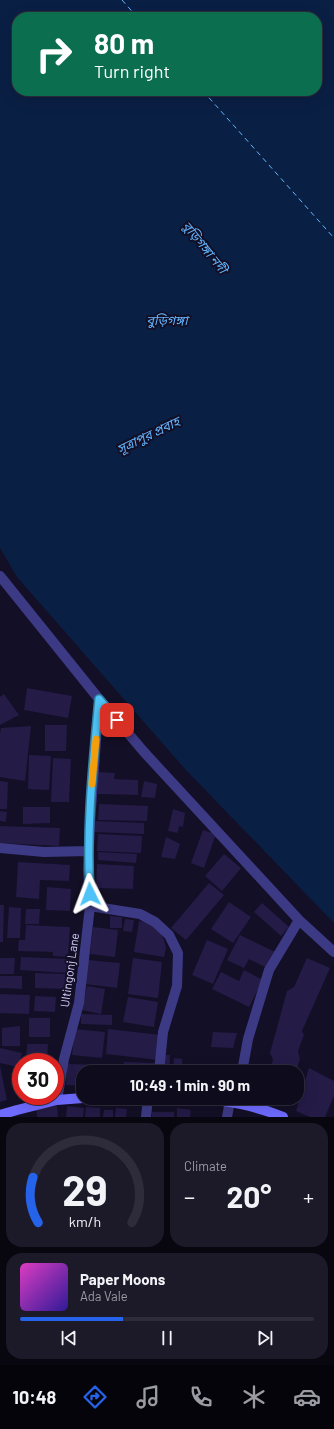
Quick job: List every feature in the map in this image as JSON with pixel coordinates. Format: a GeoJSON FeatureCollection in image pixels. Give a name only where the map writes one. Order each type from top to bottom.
{"type":"FeatureCollection","features":[{"type":"Feature","properties":{"kind":"street"},"geometry":{"type":"LineString","coordinates":[[0,576],[99,699],[144,752],[299,920],[334,952]]}},
{"type":"Feature","properties":{"kind":"street","name":"Ultingonj Lane"},"geometry":{"type":"LineString","coordinates":[[64,1059],[79,1003],[90,906],[88,869],[99,699]]}},
{"type":"Feature","properties":{"kind":"street"},"geometry":{"type":"LineString","coordinates":[[0,848],[44,852],[89,851]]}},
{"type":"Feature","properties":{"kind":"street"},"geometry":{"type":"LineString","coordinates":[[90,906],[140,914],[155,922],[169,935],[178,953],[177,986],[163,1032],[160,1065]]}},
{"type":"Feature","properties":{"kind":"street"},"geometry":{"type":"LineString","coordinates":[[243,1065],[248,1039],[269,970],[299,920]]}},
{"type":"Feature","properties":{"kind":"street"},"geometry":{"type":"LineString","coordinates":[[64,1100],[76,1099]]}},
{"type":"Feature","properties":{"kind":"street"},"geometry":{"type":"LineString","coordinates":[[0,1116],[38,1105]]}},
{"type":"Feature","properties":{"kind":"street"},"geometry":{"type":"LineString","coordinates":[[146,1117],[147,1105]]}},
{"type":"Feature","properties":{"kind":"street"},"geometry":{"type":"LineString","coordinates":[[227,1117],[233,1105]]}},
{"type":"Feature","properties":{"kind":"street"},"geometry":{"type":"LineString","coordinates":[[251,1105],[283,1117]]}},
{"type":"Feature","properties":{"kind":"water","name":"বুড়িগঙ্গা"},"geometry":{"type":"Polygon","coordinates":[[[0,0],[334,0],[334,923],[185,769],[17,577],[0,548],[0,0]]]}},
{"type":"Feature","properties":{"kind":"building"},"geometry":{"type":"Polygon","coordinates":[[[27,688],[72,696],[68,718],[24,710],[27,688]]]}},
{"type":"Feature","properties":{"kind":"building"},"geometry":{"type":"Polygon","coordinates":[[[4,694],[19,715],[0,725],[0,697],[4,694]]]}},
{"type":"Feature","properties":{"kind":"building"},"geometry":{"type":"Polygon","coordinates":[[[45,725],[67,725],[66,751],[45,751],[45,725]]]}},
{"type":"Feature","properties":{"kind":"building"},"geometry":{"type":"Polygon","coordinates":[[[31,726],[25,781],[0,777],[1,728],[31,726]]]}},
{"type":"Feature","properties":{"kind":"building"},"geometry":{"type":"Polygon","coordinates":[[[29,755],[51,756],[49,790],[28,789],[29,755]]]}},
{"type":"Feature","properties":{"kind":"building"},"geometry":{"type":"Polygon","coordinates":[[[53,758],[71,759],[69,802],[51,802],[53,758]]]}},
{"type":"Feature","properties":{"kind":"building"},"geometry":{"type":"Polygon","coordinates":[[[98,772],[115,773],[114,779],[138,780],[138,795],[98,794],[98,772]]]}},
{"type":"Feature","properties":{"kind":"building"},"geometry":{"type":"Polygon","coordinates":[[[0,781],[8,782],[7,809],[0,809],[0,781]]]}},
{"type":"Feature","properties":{"kind":"building"},"geometry":{"type":"Polygon","coordinates":[[[144,781],[157,784],[155,798],[141,797],[144,781]]]}},
{"type":"Feature","properties":{"kind":"building"},"geometry":{"type":"Polygon","coordinates":[[[99,804],[148,806],[147,821],[98,820],[99,804]]]}},
{"type":"Feature","properties":{"kind":"building"},"geometry":{"type":"Polygon","coordinates":[[[23,807],[50,807],[50,823],[23,824],[23,807]]]}},
{"type":"Feature","properties":{"kind":"building"},"geometry":{"type":"Polygon","coordinates":[[[173,809],[185,813],[183,827],[179,826],[178,833],[168,831],[173,809]]]}},
{"type":"Feature","properties":{"kind":"building"},"geometry":{"type":"Polygon","coordinates":[[[0,811],[7,812],[6,822],[0,821],[0,811]]]}},
{"type":"Feature","properties":{"kind":"building"},"geometry":{"type":"Polygon","coordinates":[[[94,821],[144,823],[144,834],[93,832],[94,821]]]}},
{"type":"Feature","properties":{"kind":"building"},"geometry":{"type":"Polygon","coordinates":[[[0,826],[60,828],[59,846],[0,843],[0,826]]]}},
{"type":"Feature","properties":{"kind":"building"},"geometry":{"type":"Polygon","coordinates":[[[203,830],[216,834],[204,868],[191,863],[203,830]]]}},
{"type":"Feature","properties":{"kind":"building"},"geometry":{"type":"Polygon","coordinates":[[[98,834],[142,836],[141,853],[97,851],[98,834]]]}},
{"type":"Feature","properties":{"kind":"building"},"geometry":{"type":"Polygon","coordinates":[[[166,837],[180,844],[175,859],[161,857],[166,837]]]}},
{"type":"Feature","properties":{"kind":"building"},"geometry":{"type":"Polygon","coordinates":[[[98,852],[137,854],[136,863],[98,860],[98,852]]]}},
{"type":"Feature","properties":{"kind":"building"},"geometry":{"type":"Polygon","coordinates":[[[224,854],[241,868],[222,891],[205,876],[224,854]]]}},
{"type":"Feature","properties":{"kind":"building"},"geometry":{"type":"Polygon","coordinates":[[[18,862],[70,865],[69,881],[40,880],[39,899],[16,897],[18,862]]]}},
{"type":"Feature","properties":{"kind":"building"},"geometry":{"type":"Polygon","coordinates":[[[97,864],[134,866],[133,889],[96,888],[97,864]]]}},
{"type":"Feature","properties":{"kind":"building"},"geometry":{"type":"Polygon","coordinates":[[[209,883],[224,895],[186,940],[171,928],[209,883]]]}},
{"type":"Feature","properties":{"kind":"building"},"geometry":{"type":"Polygon","coordinates":[[[47,887],[71,889],[70,911],[46,910],[47,887]]]}},
{"type":"Feature","properties":{"kind":"building"},"geometry":{"type":"Polygon","coordinates":[[[229,902],[251,917],[233,943],[211,929],[229,902]]]}},
{"type":"Feature","properties":{"kind":"building"},"geometry":{"type":"Polygon","coordinates":[[[262,903],[289,927],[281,936],[254,912],[262,903]]]}},
{"type":"Feature","properties":{"kind":"building"},"geometry":{"type":"Polygon","coordinates":[[[0,905],[4,905],[3,942],[0,942],[0,905]]]}},
{"type":"Feature","properties":{"kind":"building"},"geometry":{"type":"Polygon","coordinates":[[[9,907],[21,908],[20,938],[7,938],[9,907]]]}},
{"type":"Feature","properties":{"kind":"building"},"geometry":{"type":"Polygon","coordinates":[[[26,909],[40,909],[39,924],[25,924],[26,909]]]}},
{"type":"Feature","properties":{"kind":"building"},"geometry":{"type":"Polygon","coordinates":[[[110,916],[122,917],[122,928],[110,928],[110,916]]]}},
{"type":"Feature","properties":{"kind":"building"},"geometry":{"type":"Polygon","coordinates":[[[125,919],[134,920],[132,932],[123,931],[125,919]]]}},
{"type":"Feature","properties":{"kind":"building"},"geometry":{"type":"Polygon","coordinates":[[[139,921],[151,923],[161,933],[166,948],[164,957],[134,952],[139,921]]]}},
{"type":"Feature","properties":{"kind":"building"},"geometry":{"type":"Polygon","coordinates":[[[26,925],[70,927],[68,957],[53,956],[53,952],[18,951],[19,940],[25,940],[26,925]]]}},
{"type":"Feature","properties":{"kind":"building"},"geometry":{"type":"Polygon","coordinates":[[[93,927],[118,930],[115,957],[90,954],[93,927]]]}},
{"type":"Feature","properties":{"kind":"building"},"geometry":{"type":"Polygon","coordinates":[[[240,935],[275,952],[267,968],[249,959],[244,968],[227,960],[240,935]]]}},
{"type":"Feature","properties":{"kind":"building"},"geometry":{"type":"Polygon","coordinates":[[[207,940],[228,949],[213,984],[192,975],[207,940]]]}},
{"type":"Feature","properties":{"kind":"building"},"geometry":{"type":"Polygon","coordinates":[[[21,957],[68,959],[67,973],[20,970],[21,957]]]}},
{"type":"Feature","properties":{"kind":"building"},"geometry":{"type":"Polygon","coordinates":[[[0,958],[15,958],[14,974],[0,974],[0,958]]]}},
{"type":"Feature","properties":{"kind":"building"},"geometry":{"type":"Polygon","coordinates":[[[133,958],[162,962],[158,998],[128,994],[133,958]]]}},
{"type":"Feature","properties":{"kind":"building"},"geometry":{"type":"Polygon","coordinates":[[[307,958],[330,968],[302,1031],[304,1035],[298,1051],[300,1059],[298,1065],[271,1065],[273,1060],[270,1053],[287,991],[294,987],[307,958]]]}},
{"type":"Feature","properties":{"kind":"building"},"geometry":{"type":"Polygon","coordinates":[[[88,960],[120,963],[117,988],[85,984],[88,960]]]}},
{"type":"Feature","properties":{"kind":"building"},"geometry":{"type":"Polygon","coordinates":[[[244,970],[263,980],[249,1007],[212,989],[221,972],[239,981],[244,970]]]}},
{"type":"Feature","properties":{"kind":"building"},"geometry":{"type":"Polygon","coordinates":[[[35,973],[65,974],[65,989],[35,988],[35,973]]]}},
{"type":"Feature","properties":{"kind":"building"},"geometry":{"type":"Polygon","coordinates":[[[0,976],[22,976],[22,989],[0,988],[0,976]]]}},
{"type":"Feature","properties":{"kind":"building"},"geometry":{"type":"Polygon","coordinates":[[[87,986],[105,989],[101,1014],[82,1010],[87,986]]]}},
{"type":"Feature","properties":{"kind":"building"},"geometry":{"type":"Polygon","coordinates":[[[0,994],[30,995],[29,1014],[0,1013],[0,994]]]}},
{"type":"Feature","properties":{"kind":"building"},"geometry":{"type":"Polygon","coordinates":[[[35,996],[56,997],[55,1012],[34,1011],[35,996]]]}},
{"type":"Feature","properties":{"kind":"building"},"geometry":{"type":"Polygon","coordinates":[[[128,997],[158,1002],[154,1027],[123,1022],[128,997]]]}},
{"type":"Feature","properties":{"kind":"building"},"geometry":{"type":"Polygon","coordinates":[[[81,1014],[112,1015],[112,1025],[81,1024],[81,1014]]]}},
{"type":"Feature","properties":{"kind":"building"},"geometry":{"type":"Polygon","coordinates":[[[29,1018],[50,1018],[50,1037],[29,1037],[29,1018]]]}},
{"type":"Feature","properties":{"kind":"building"},"geometry":{"type":"Polygon","coordinates":[[[20,1026],[20,1046],[2,1046],[2,1028],[20,1026]]]}},
{"type":"Feature","properties":{"kind":"building"},"geometry":{"type":"Polygon","coordinates":[[[75,1029],[105,1032],[102,1058],[72,1055],[75,1029]]]}},
{"type":"Feature","properties":{"kind":"building"},"geometry":{"type":"Polygon","coordinates":[[[108,1029],[161,1035],[158,1060],[106,1054],[108,1029]]]}},
{"type":"Feature","properties":{"kind":"building"},"geometry":{"type":"Polygon","coordinates":[[[213,1032],[237,1033],[233,1048],[211,1047],[213,1032]]]}},
{"type":"Feature","properties":{"kind":"building"},"geometry":{"type":"Polygon","coordinates":[[[27,1044],[48,1044],[48,1053],[26,1053],[27,1044]]]}},
{"type":"Feature","properties":{"kind":"building"},"geometry":{"type":"Polygon","coordinates":[[[0,1048],[22,1053],[12,1053],[12,1066],[0,1063],[0,1048]]]}},
{"type":"Feature","properties":{"kind":"building"},"geometry":{"type":"Polygon","coordinates":[[[162,1055],[170,1055],[169,1065],[161,1065],[162,1055]]]}},
{"type":"Feature","properties":{"kind":"building"},"geometry":{"type":"Polygon","coordinates":[[[174,1058],[182,1059],[182,1065],[174,1065],[174,1058]]]}},
{"type":"Feature","properties":{"kind":"building"},"geometry":{"type":"Polygon","coordinates":[[[124,1062],[155,1063],[155,1065],[124,1065],[124,1062]]]}},
{"type":"Feature","properties":{"kind":"building"},"geometry":{"type":"Polygon","coordinates":[[[67,1064],[119,1065],[76,1065],[76,1086],[66,1085],[67,1064]]]}},
{"type":"Feature","properties":{"kind":"building"},"geometry":{"type":"Polygon","coordinates":[[[0,1066],[7,1100],[0,1102],[0,1066]]]}},
{"type":"Feature","properties":{"kind":"building"},"geometry":{"type":"Polygon","coordinates":[[[309,1068],[334,1081],[334,1096],[325,1117],[310,1117],[296,1111],[298,1105],[304,1105],[304,1085],[309,1068]]]}},
{"type":"Feature","properties":{"kind":"building"},"geometry":{"type":"Polygon","coordinates":[[[57,1106],[58,1117],[37,1117],[36,1107],[57,1106]]]}},
{"type":"Feature","properties":{"kind":"building"},"geometry":{"type":"Polygon","coordinates":[[[67,1106],[84,1108],[83,1117],[66,1117],[67,1106]]]}},
{"type":"Feature","properties":{"kind":"building"},"geometry":{"type":"Polygon","coordinates":[[[86,1107],[100,1108],[100,1117],[85,1117],[86,1107]]]}},
{"type":"Feature","properties":{"kind":"building"},"geometry":{"type":"Polygon","coordinates":[[[116,1108],[127,1109],[126,1117],[115,1117],[116,1108]]]}},
{"type":"Feature","properties":{"kind":"building"},"geometry":{"type":"Polygon","coordinates":[[[177,1108],[191,1110],[190,1117],[177,1117],[177,1108]]]}},
{"type":"Feature","properties":{"kind":"building"},"geometry":{"type":"Polygon","coordinates":[[[104,1110],[113,1110],[113,1117],[103,1117],[104,1110]]]}},
{"type":"Feature","properties":{"kind":"building"},"geometry":{"type":"Polygon","coordinates":[[[152,1112],[174,1112],[174,1117],[152,1117],[152,1112]]]}},
{"type":"Feature","properties":{"kind":"ferry route"},"geometry":{"type":"LineString","coordinates":[[122,0],[133,12]]}},
{"type":"Feature","properties":{"kind":"ferry route"},"geometry":{"type":"LineString","coordinates":[[207,96],[334,238]]}},
{"type":"Feature","properties":{"kind":"slow traffic"},"geometry":{"type":"LineString","coordinates":[[92,784],[96,739]]}},
{"type":"Feature","properties":{"kind":"route"},"geometry":{"type":"LineString","coordinates":[[90,894],[88,869],[90,823],[99,699],[117,720]]}},
{"type":"Feature","properties":{"kind":"water label","name":"বুড়িগঙ্গা নদী"},"geometry":{"type":"Point","coordinates":[205,247]}},
{"type":"Feature","properties":{"kind":"water label","name":"সূত্রাপুর প্রবাহ"},"geometry":{"type":"Point","coordinates":[148,435]}}]}
